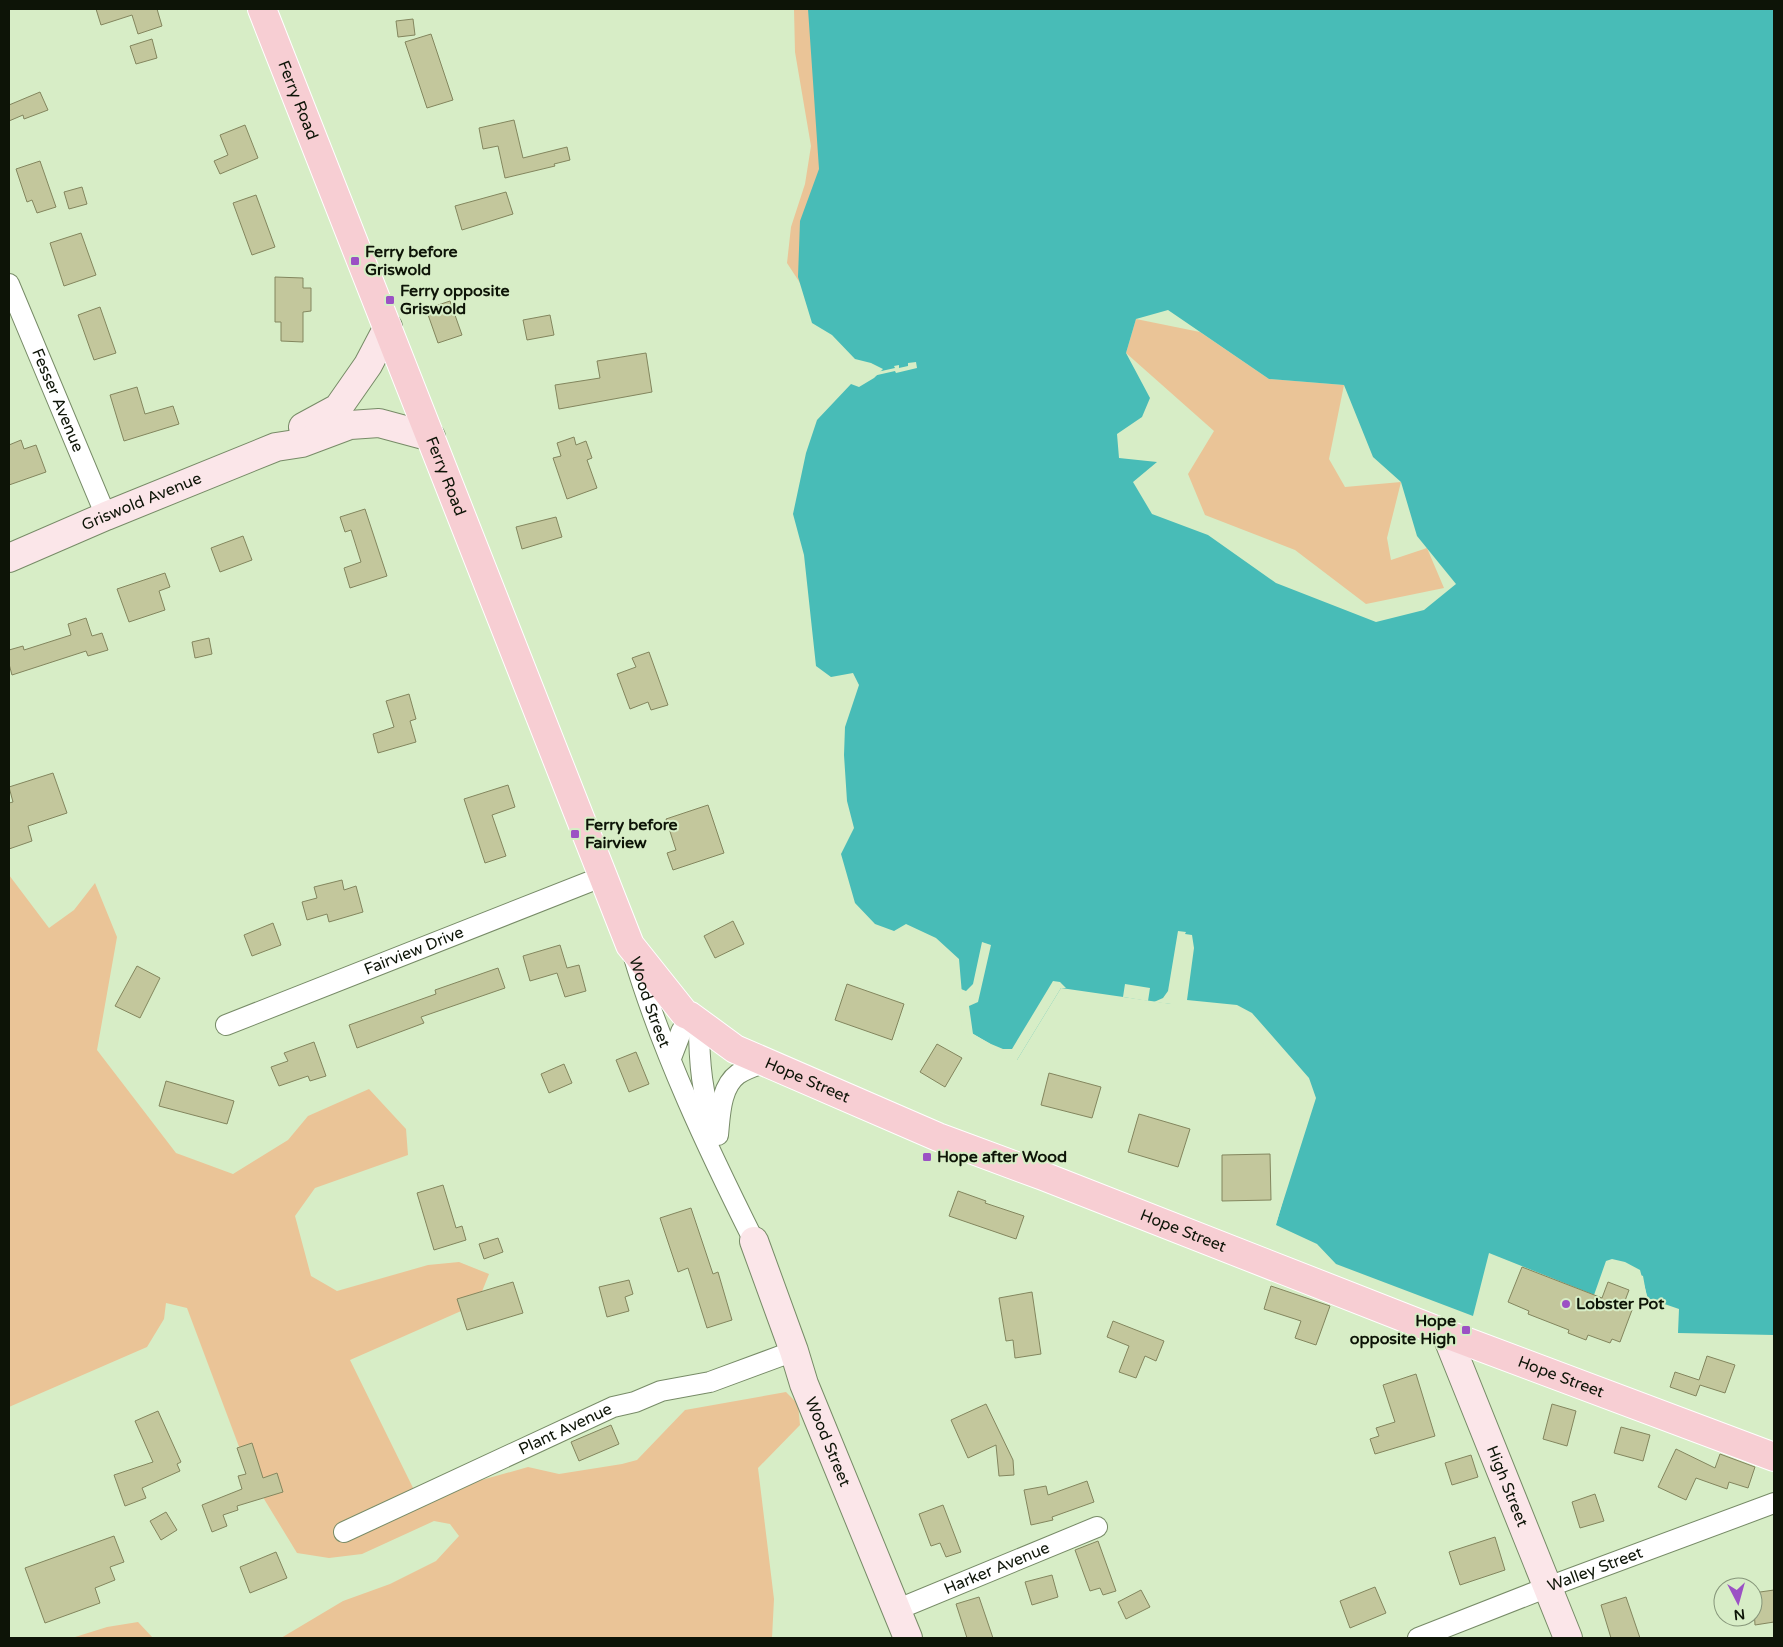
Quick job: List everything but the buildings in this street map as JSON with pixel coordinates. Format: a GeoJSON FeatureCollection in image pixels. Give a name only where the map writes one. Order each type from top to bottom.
{"type":"FeatureCollection","features":[{"type":"Feature","properties":{"kind":"main road","name":"Ferry Road"},"geometry":{"type":"LineString","coordinates":[[262,9],[630,945]]}},
{"type":"Feature","properties":{"kind":"main road","name":"Hope Street"},"geometry":{"type":"LineString","coordinates":[[630,945],[685,1014],[735,1049],[938,1137],[1043,1176],[1446,1334],[1774,1457]]}},
{"type":"Feature","properties":{"kind":"street","name":"Fesser Avenue"},"geometry":{"type":"LineString","coordinates":[[9,284],[106,516]]}},
{"type":"Feature","properties":{"kind":"street"},"geometry":{"type":"LineString","coordinates":[[276,446],[292,433],[338,408],[368,366],[388,327]]}},
{"type":"Feature","properties":{"kind":"street"},"geometry":{"type":"LineString","coordinates":[[276,446],[302,442],[350,425],[379,423],[431,437]]}},
{"type":"Feature","properties":{"kind":"street","name":"Griswold Avenue"},"geometry":{"type":"LineString","coordinates":[[9,558],[276,446]]}},
{"type":"Feature","properties":{"kind":"street","name":"Fairview Drive"},"geometry":{"type":"LineString","coordinates":[[226,1025],[604,876]]}},
{"type":"Feature","properties":{"kind":"street","name":"Wood Street"},"geometry":{"type":"LineString","coordinates":[[630,945],[646,999],[706,1142],[754,1241]]}},
{"type":"Feature","properties":{"kind":"street","name":"Wood Street"},"geometry":{"type":"LineString","coordinates":[[671,1058],[681,1032],[694,1020]]}},
{"type":"Feature","properties":{"kind":"street","name":"Wood Street"},"geometry":{"type":"LineString","coordinates":[[694,1020],[706,1109],[794,1351],[804,1384],[908,1638]]}},
{"type":"Feature","properties":{"kind":"street","name":"Wood Street"},"geometry":{"type":"LineString","coordinates":[[718,1140],[721,1105],[736,1075],[767,1062]]}},
{"type":"Feature","properties":{"kind":"street","name":"High Street"},"geometry":{"type":"LineString","coordinates":[[1446,1334],[1568,1638]]}},
{"type":"Feature","properties":{"kind":"street","name":"Plant Avenue"},"geometry":{"type":"LineString","coordinates":[[344,1532],[614,1407],[635,1402],[661,1391],[710,1382],[794,1351]]}},
{"type":"Feature","properties":{"kind":"street","name":"Walley Street"},"geometry":{"type":"LineString","coordinates":[[1418,1638],[1548,1587],[1774,1504]]}},
{"type":"Feature","properties":{"kind":"street","name":"Harker Avenue"},"geometry":{"type":"LineString","coordinates":[[896,1610],[1097,1527]]}},
{"type":"Feature","properties":{"kind":"shaded area"},"geometry":{"type":"Polygon","coordinates":[[[794,9],[819,9],[829,134],[802,286],[787,263],[791,227],[805,184],[811,146],[795,52],[794,9]]]}},
{"type":"Feature","properties":{"kind":"shaded area"},"geometry":{"type":"Polygon","coordinates":[[[1136,319],[1200,332],[1269,379],[1344,385],[1329,459],[1345,487],[1401,482],[1387,538],[1391,560],[1427,548],[1444,588],[1366,604],[1295,550],[1205,515],[1188,474],[1214,431],[1126,353],[1136,319]]]}},
{"type":"Feature","properties":{"kind":"shaded area"},"geometry":{"type":"Polygon","coordinates":[[[9,875],[49,928],[74,910],[95,883],[117,937],[97,1050],[176,1153],[233,1174],[288,1140],[308,1116],[369,1089],[406,1129],[408,1155],[315,1188],[295,1216],[311,1276],[337,1291],[428,1265],[459,1262],[489,1274],[477,1304],[350,1360],[418,1498],[528,1467],[559,1474],[637,1460],[685,1410],[786,1392],[798,1404],[800,1425],[758,1468],[774,1599],[772,1638],[281,1638],[343,1601],[390,1584],[436,1561],[459,1536],[450,1524],[434,1521],[362,1554],[329,1558],[297,1553],[250,1476],[187,1308],[166,1303],[164,1319],[147,1347],[9,1407],[9,875]]]}},
{"type":"Feature","properties":{"kind":"shaded area"},"geometry":{"type":"Polygon","coordinates":[[[138,1622],[153,1638],[72,1638],[107,1627],[138,1622]]]}},
{"type":"Feature","properties":{"kind":"water"},"geometry":{"type":"Polygon","coordinates":[[[808,9],[1774,9],[1774,1335],[1678,1333],[1679,1309],[1647,1298],[1643,1276],[1611,1265],[1597,1296],[1489,1253],[1473,1316],[1336,1264],[1317,1244],[1276,1225],[1312,1096],[1241,1014],[1061,988],[1017,1060],[965,1029],[959,959],[936,938],[906,924],[894,931],[875,924],[855,903],[841,854],[854,828],[847,801],[844,755],[845,727],[859,685],[853,673],[831,677],[816,666],[804,555],[793,514],[806,453],[817,420],[851,384],[859,387],[874,378],[883,369],[871,363],[855,359],[832,335],[812,323],[798,277],[800,221],[819,169],[808,9]],[[1168,310],[1136,319],[1126,353],[1150,398],[1142,417],[1117,434],[1119,458],[1157,462],[1133,482],[1152,514],[1208,535],[1276,583],[1376,622],[1424,610],[1456,584],[1417,536],[1401,482],[1373,457],[1344,385],[1269,379],[1168,310]]]}},
{"type":"Feature","properties":{"kind":"pier"},"geometry":{"type":"Polygon","coordinates":[[[916,362],[917,368],[873,376],[877,372],[895,368],[894,366],[899,365],[899,368],[908,366],[908,363],[916,362]]]}},
{"type":"Feature","properties":{"kind":"pier"},"geometry":{"type":"Polygon","coordinates":[[[1178,931],[1192,935],[1194,948],[1187,1000],[1237,1005],[1252,1013],[1309,1078],[1316,1098],[1275,1227],[1273,1224],[1309,1097],[1240,1017],[1171,1007],[1171,1004],[1154,1002],[1163,998],[1168,991],[1178,931]]]}},
{"type":"Feature","properties":{"kind":"pier"},"geometry":{"type":"Polygon","coordinates":[[[982,942],[991,945],[978,1002],[969,1006],[973,1034],[991,1044],[1003,1049],[1012,1049],[1053,981],[1060,982],[1066,988],[1061,988],[1014,1062],[971,1041],[962,1030],[959,990],[966,991],[973,984],[982,942]]]}},
{"type":"Feature","properties":{"kind":"pier"},"geometry":{"type":"Polygon","coordinates":[[[1125,984],[1150,988],[1148,1001],[1123,997],[1125,984]]]}},
{"type":"Feature","properties":{"kind":"pier"},"geometry":{"type":"Polygon","coordinates":[[[1612,1259],[1625,1262],[1640,1270],[1648,1299],[1644,1297],[1641,1278],[1612,1268],[1600,1297],[1594,1295],[1606,1261],[1612,1259]]]}},
{"type":"Feature","properties":{"kind":"place","name":"Ferry before Griswold"},"geometry":{"type":"Point","coordinates":[355,261]}},
{"type":"Feature","properties":{"kind":"place","name":"Ferry opposite Griswold"},"geometry":{"type":"Point","coordinates":[390,300]}},
{"type":"Feature","properties":{"kind":"place","name":"Ferry before Fairview"},"geometry":{"type":"Point","coordinates":[575,834]}},
{"type":"Feature","properties":{"kind":"place","name":"Hope after Wood"},"geometry":{"type":"Point","coordinates":[927,1157]}},
{"type":"Feature","properties":{"kind":"place","name":"Lobster Pot"},"geometry":{"type":"Point","coordinates":[1566,1304]}},
{"type":"Feature","properties":{"kind":"place","name":"Hope opposite High"},"geometry":{"type":"Point","coordinates":[1466,1330]}}]}
